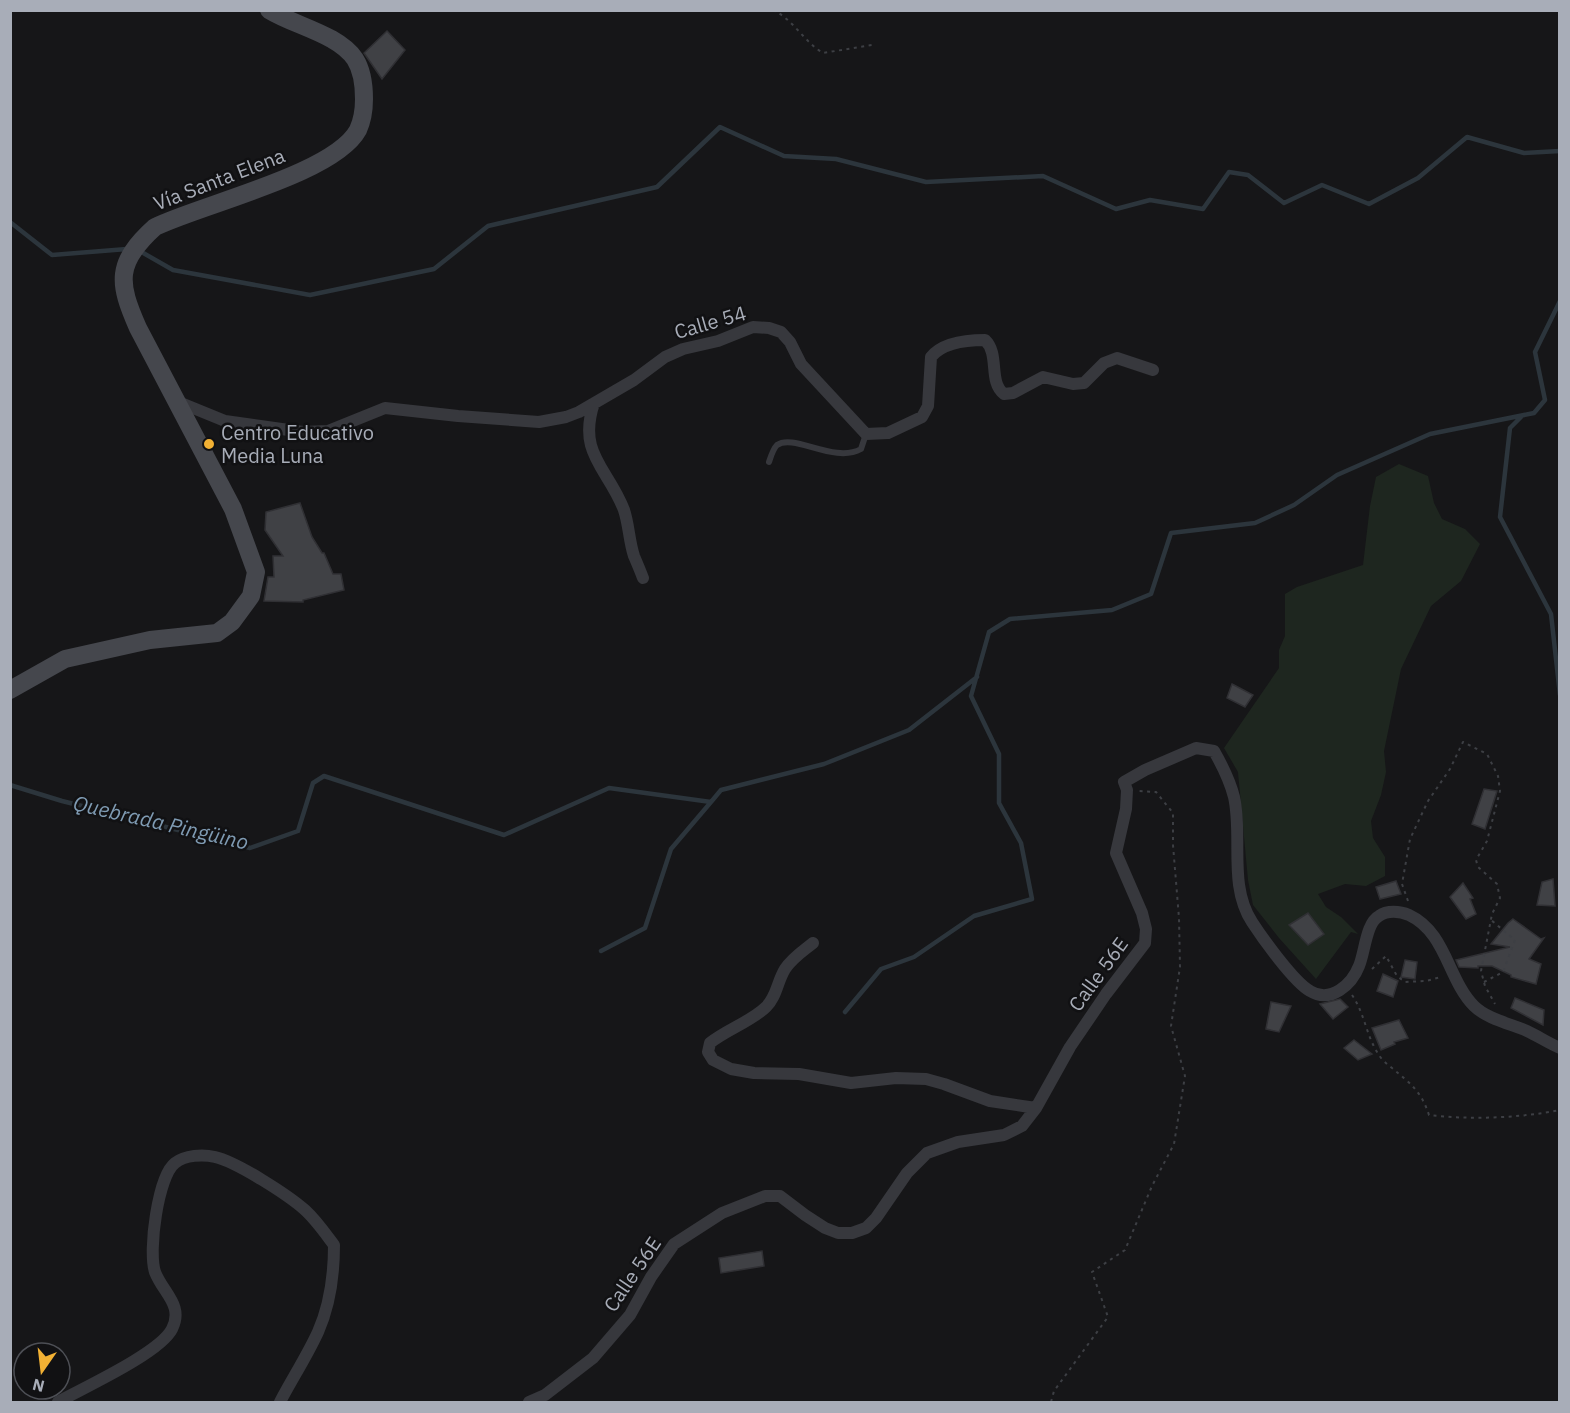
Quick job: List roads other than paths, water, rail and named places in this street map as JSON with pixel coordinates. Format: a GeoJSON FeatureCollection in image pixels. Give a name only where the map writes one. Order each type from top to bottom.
{"type":"FeatureCollection","features":[{"type":"Feature","properties":{"kind":"main road","name":"Vía Santa Elena"},"geometry":{"type":"LineString","coordinates":[[10,690],[65,659],[150,640],[217,633],[232,622],[250,596],[256,572],[251,554],[223,489],[175,400],[128,305],[122,282],[123,271],[128,259],[144,237],[155,227],[289,177],[317,164],[341,148],[357,132],[364,114],[364,86],[356,60],[334,40],[268,10]]}},
{"type":"Feature","properties":{"kind":"street","name":"Calle 54"},"geometry":{"type":"LineString","coordinates":[[175,400],[225,421],[303,432],[328,430],[385,408],[539,422],[566,417],[594,403],[634,380],[665,357],[682,349],[718,341],[753,327],[770,328],[781,332],[790,342],[801,364],[866,435]]}},
{"type":"Feature","properties":{"kind":"street"},"geometry":{"type":"LineString","coordinates":[[866,435],[888,434],[922,417],[928,406],[931,357],[936,351],[958,343],[985,340],[990,345],[996,384],[1004,394],[1013,393],[1042,377],[1073,384],[1084,383],[1104,363],[1117,358],[1153,370]]}},
{"type":"Feature","properties":{"kind":"street"},"geometry":{"type":"LineString","coordinates":[[594,403],[588,421],[589,440],[598,464],[624,511],[634,555],[643,578]]}},
{"type":"Feature","properties":{"kind":"street","name":"Calle 56E"},"geometry":{"type":"LineString","coordinates":[[529,1402],[545,1395],[593,1358],[630,1315],[651,1277],[674,1244],[722,1213],[765,1196],[780,1196],[825,1228],[838,1233],[852,1233],[866,1228],[876,1218],[907,1173],[927,1153],[958,1142],[1004,1135],[1022,1126],[1036,1108],[1070,1047],[1106,994],[1145,943],[1146,929],[1142,914],[1116,853],[1126,810],[1127,790],[1124,782],[1145,770],[1196,748],[1214,751],[1222,764],[1234,797],[1239,890],[1251,920],[1296,980],[1312,993],[1326,995],[1338,993],[1359,966],[1372,923],[1378,916],[1389,912],[1401,912],[1419,921],[1430,931],[1439,944],[1461,989],[1475,1008],[1558,1047]]}},
{"type":"Feature","properties":{"kind":"street"},"geometry":{"type":"LineString","coordinates":[[813,943],[793,959],[784,970],[774,999],[763,1010],[710,1043],[708,1052],[713,1060],[731,1069],[754,1073],[799,1074],[851,1083],[896,1078],[926,1079],[990,1101],[1036,1108]]}},
{"type":"Feature","properties":{"kind":"street"},"geometry":{"type":"LineString","coordinates":[[58,1402],[146,1353],[172,1329],[177,1314],[176,1307],[156,1272],[152,1248],[156,1209],[170,1170],[176,1162],[201,1155],[216,1157],[273,1187],[304,1209],[334,1245],[331,1286],[319,1330],[280,1402]]}},
{"type":"Feature","properties":{"kind":"lane"},"geometry":{"type":"LineString","coordinates":[[769,462],[775,447],[783,442],[843,454],[861,449],[866,435]]}},
{"type":"Feature","properties":{"kind":"waterway"},"geometry":{"type":"LineString","coordinates":[[138,250],[173,270],[310,295],[434,269],[488,226],[657,187],[720,127],[784,156],[836,159],[926,182],[1043,176],[1116,209],[1150,200],[1203,209],[1229,172],[1248,175],[1284,203],[1322,185],[1369,204],[1418,178],[1467,137],[1524,153],[1560,151]]}},
{"type":"Feature","properties":{"kind":"waterway"},"geometry":{"type":"LineString","coordinates":[[10,222],[52,255],[127,249]]}},
{"type":"Feature","properties":{"kind":"waterway"},"geometry":{"type":"LineString","coordinates":[[845,1012],[881,969],[914,957],[974,916],[1032,899],[1021,843],[999,803],[999,754],[971,696],[989,632],[1010,619],[1112,610],[1151,594],[1171,533],[1255,523],[1294,505],[1337,475],[1430,434],[1534,413],[1545,400],[1535,352],[1560,301]]}},
{"type":"Feature","properties":{"kind":"waterway"},"geometry":{"type":"LineString","coordinates":[[1521,417],[1510,428],[1500,517],[1551,614],[1560,695]]}},
{"type":"Feature","properties":{"kind":"waterway","name":"Quebrada Pingüino"},"geometry":{"type":"LineString","coordinates":[[10,785],[62,801],[250,848],[298,831],[313,783],[324,776],[504,835],[609,788],[711,802],[721,790],[824,764],[909,730],[977,677]]}},
{"type":"Feature","properties":{"kind":"waterway"},"geometry":{"type":"LineString","coordinates":[[601,951],[645,928],[671,849],[711,802]]}},
{"type":"Feature","properties":{"kind":"place","name":"Centro Educativo Media Luna"},"geometry":{"type":"Point","coordinates":[209,444]}}]}
